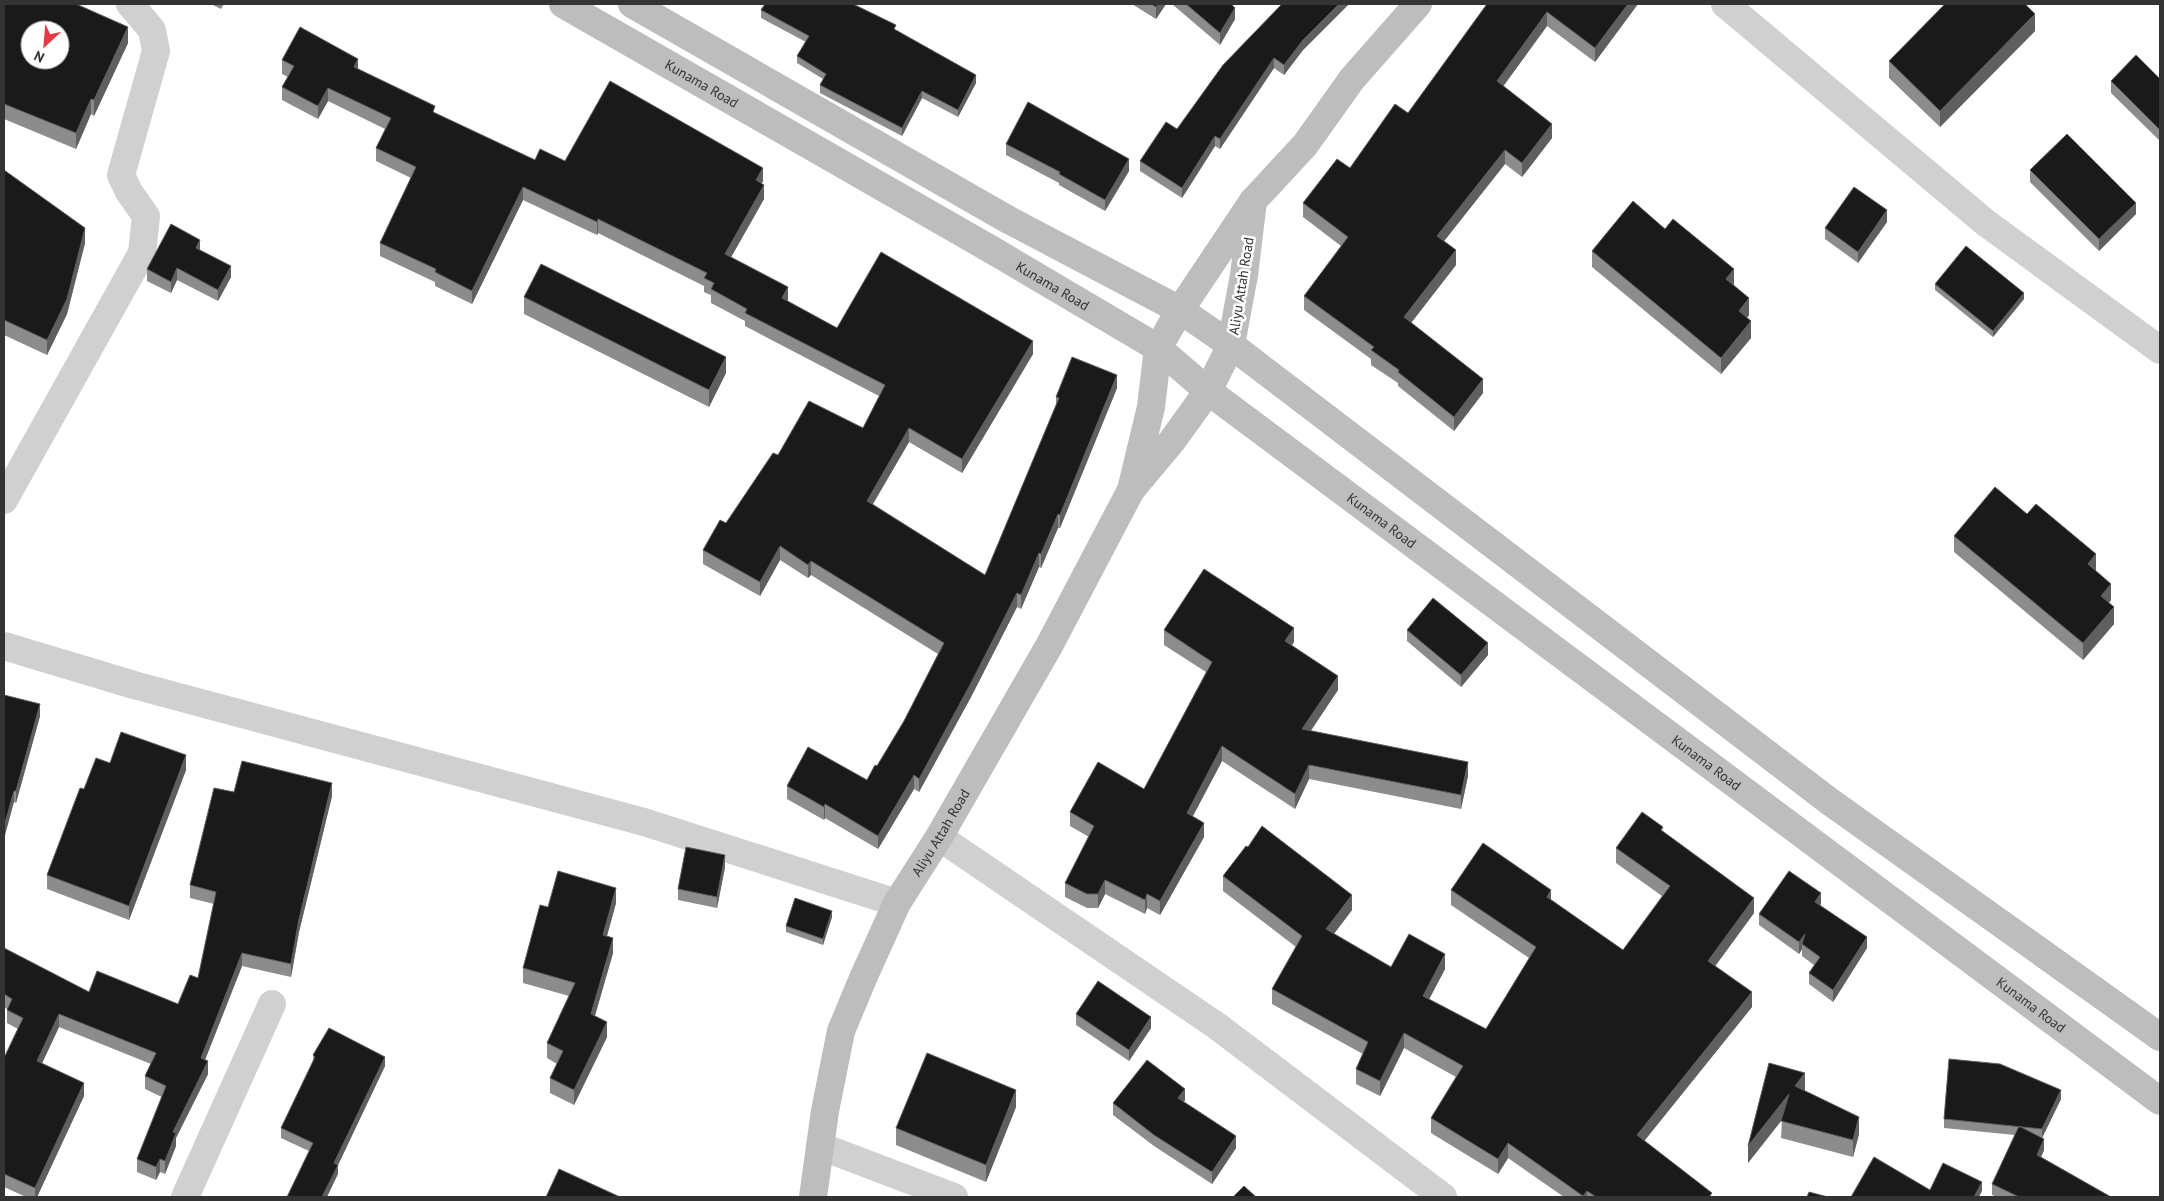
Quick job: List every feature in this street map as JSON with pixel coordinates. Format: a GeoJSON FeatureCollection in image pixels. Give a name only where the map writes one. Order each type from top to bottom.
{"type":"FeatureCollection","features":[{"type":"Feature","properties":{"kind":"main road","name":"Kunama Road"},"geometry":{"type":"LineString","coordinates":[[563,4],[992,250],[1158,348],[1208,391],[2160,1101]]}},
{"type":"Feature","properties":{"kind":"main road"},"geometry":{"type":"LineString","coordinates":[[632,4],[1007,219],[1180,310],[1231,345],[1829,801],[2160,1037]]}},
{"type":"Feature","properties":{"kind":"main road","name":"Aliyu Attah Road"},"geometry":{"type":"LineString","coordinates":[[1131,490],[1151,407],[1158,348],[1180,310],[1253,201],[1305,145],[1352,79],[1418,4]]}},
{"type":"Feature","properties":{"kind":"main road","name":"Aliyu Attah Road"},"geometry":{"type":"LineString","coordinates":[[812,1197],[841,1031],[897,903],[939,837],[1049,646],[1131,490],[1172,441],[1208,391],[1231,345],[1244,275],[1253,201]]}},
{"type":"Feature","properties":{"kind":"street"},"geometry":{"type":"LineString","coordinates":[[4,500],[142,253],[146,216],[129,192],[121,175],[156,51],[152,30],[130,4]]}},
{"type":"Feature","properties":{"kind":"street"},"geometry":{"type":"LineString","coordinates":[[1725,4],[1986,223],[2160,350]]}},
{"type":"Feature","properties":{"kind":"street"},"geometry":{"type":"LineString","coordinates":[[4,646],[134,685],[644,822],[897,903]]}},
{"type":"Feature","properties":{"kind":"street"},"geometry":{"type":"LineString","coordinates":[[939,837],[1217,1026],[1443,1197]]}},
{"type":"Feature","properties":{"kind":"street"},"geometry":{"type":"LineString","coordinates":[[185,1197],[272,1004]]}},
{"type":"Feature","properties":{"kind":"street"},"geometry":{"type":"LineString","coordinates":[[820,1146],[954,1197]]}},
{"type":"Feature","properties":{"kind":"building"},"geometry":{"type":"Polygon","coordinates":[[[4,4],[76,4],[128,27],[94,100],[91,99],[76,133],[4,104],[4,4]]]}},
{"type":"Feature","properties":{"kind":"building"},"geometry":{"type":"Polygon","coordinates":[[[765,4],[853,4],[896,25],[894,29],[976,75],[958,110],[922,91],[902,128],[820,85],[826,74],[797,56],[809,36],[761,10],[765,4]]]}},
{"type":"Feature","properties":{"kind":"building"},"geometry":{"type":"Polygon","coordinates":[[[1186,4],[1231,4],[1235,8],[1220,33],[1186,4]]]}},
{"type":"Feature","properties":{"kind":"building"},"geometry":{"type":"Polygon","coordinates":[[[1282,4],[1339,4],[1303,40],[1284,65],[1274,58],[1220,139],[1215,136],[1182,188],[1140,161],[1166,122],[1177,129],[1223,65],[1282,4]]]}},
{"type":"Feature","properties":{"kind":"building"},"geometry":{"type":"Polygon","coordinates":[[[1487,4],[1628,4],[1595,48],[1547,12],[1497,81],[1552,124],[1522,163],[1505,150],[1437,236],[1456,250],[1404,317],[1483,379],[1454,417],[1398,372],[1399,370],[1371,350],[1374,347],[1304,296],[1348,237],[1303,203],[1337,159],[1350,168],[1395,104],[1408,113],[1487,4]]]}},
{"type":"Feature","properties":{"kind":"building"},"geometry":{"type":"Polygon","coordinates":[[[1945,4],[2025,4],[2035,14],[1940,111],[1889,61],[1945,4]]]}},
{"type":"Feature","properties":{"kind":"building"},"geometry":{"type":"Polygon","coordinates":[[[300,27],[358,59],[354,67],[435,106],[433,112],[535,160],[540,149],[565,161],[610,81],[763,168],[756,180],[764,185],[725,254],[788,287],[782,298],[837,328],[881,252],[1033,341],[962,459],[909,428],[867,501],[985,575],[1059,398],[1056,397],[1072,357],[1117,375],[1060,515],[1058,514],[1021,595],[1017,593],[919,779],[914,775],[878,836],[825,804],[824,807],[787,786],[808,747],[867,780],[904,721],[944,643],[811,561],[808,565],[780,546],[760,582],[703,550],[720,520],[726,523],[773,453],[778,455],[809,401],[863,428],[885,385],[745,313],[747,309],[711,289],[714,283],[704,278],[707,273],[598,219],[597,222],[523,187],[472,291],[435,272],[436,269],[380,243],[416,167],[376,148],[391,118],[328,88],[318,106],[282,87],[294,66],[282,60],[300,27]]]}},
{"type":"Feature","properties":{"kind":"building"},"geometry":{"type":"Polygon","coordinates":[[[2136,55],[2160,79],[2160,130],[2111,81],[2136,55]]]}},
{"type":"Feature","properties":{"kind":"building"},"geometry":{"type":"Polygon","coordinates":[[[1028,102],[1129,159],[1105,200],[1059,174],[1060,172],[1006,144],[1028,102]]]}},
{"type":"Feature","properties":{"kind":"building"},"geometry":{"type":"Polygon","coordinates":[[[2067,134],[2136,203],[2099,239],[2030,170],[2067,134]]]}},
{"type":"Feature","properties":{"kind":"building"},"geometry":{"type":"Polygon","coordinates":[[[4,170],[85,228],[67,299],[47,340],[4,320],[4,170]]]}},
{"type":"Feature","properties":{"kind":"building"},"geometry":{"type":"Polygon","coordinates":[[[1854,187],[1887,210],[1858,252],[1825,228],[1854,187]]]}},
{"type":"Feature","properties":{"kind":"building"},"geometry":{"type":"Polygon","coordinates":[[[1633,201],[1665,229],[1673,219],[1734,269],[1726,279],[1749,298],[1739,311],[1751,321],[1721,358],[1592,251],[1633,201]]]}},
{"type":"Feature","properties":{"kind":"building"},"geometry":{"type":"Polygon","coordinates":[[[171,224],[200,240],[196,248],[231,266],[218,290],[177,268],[171,282],[147,269],[171,224]]]}},
{"type":"Feature","properties":{"kind":"building"},"geometry":{"type":"Polygon","coordinates":[[[1966,246],[2024,293],[1993,331],[1935,284],[1966,246]]]}},
{"type":"Feature","properties":{"kind":"building"},"geometry":{"type":"Polygon","coordinates":[[[541,264],[726,357],[709,390],[524,297],[541,264]]]}},
{"type":"Feature","properties":{"kind":"building"},"geometry":{"type":"Polygon","coordinates":[[[1995,487],[2027,514],[2036,504],[2096,554],[2088,564],[2111,584],[2101,596],[2114,607],[2083,643],[1954,536],[1995,487]]]}},
{"type":"Feature","properties":{"kind":"building"},"geometry":{"type":"Polygon","coordinates":[[[1204,569],[1294,628],[1285,641],[1338,676],[1302,729],[1468,762],[1461,795],[1309,765],[1295,794],[1222,746],[1187,813],[1204,823],[1160,901],[1147,894],[1145,900],[1105,880],[1098,894],[1087,894],[1065,883],[1094,826],[1070,812],[1098,762],[1144,789],[1212,662],[1164,630],[1204,569]]]}},
{"type":"Feature","properties":{"kind":"building"},"geometry":{"type":"Polygon","coordinates":[[[1433,598],[1488,643],[1461,675],[1407,630],[1433,598]]]}},
{"type":"Feature","properties":{"kind":"building"},"geometry":{"type":"Polygon","coordinates":[[[4,695],[40,704],[4,827],[4,695]]]}},
{"type":"Feature","properties":{"kind":"building"},"geometry":{"type":"Polygon","coordinates":[[[121,732],[186,755],[129,906],[47,875],[80,788],[84,789],[96,758],[110,763],[121,732]]]}},
{"type":"Feature","properties":{"kind":"building"},"geometry":{"type":"Polygon","coordinates":[[[242,761],[332,783],[299,919],[291,964],[242,953],[201,1058],[208,1061],[173,1132],[176,1133],[165,1161],[160,1159],[156,1167],[137,1159],[166,1086],[145,1076],[156,1053],[59,1014],[37,1061],[84,1083],[35,1188],[4,1174],[4,1058],[23,1018],[7,1010],[12,999],[4,994],[4,948],[89,992],[97,971],[178,1004],[190,975],[198,978],[216,892],[190,885],[214,788],[234,792],[242,761]]]}},
{"type":"Feature","properties":{"kind":"building"},"geometry":{"type":"Polygon","coordinates":[[[1642,812],[1663,827],[1661,830],[1754,898],[1708,961],[1752,992],[1637,1135],[1712,1193],[1709,1197],[1596,1197],[1587,1191],[1583,1196],[1508,1143],[1498,1159],[1431,1118],[1463,1066],[1404,1033],[1380,1081],[1356,1069],[1368,1042],[1272,989],[1302,936],[1223,876],[1246,846],[1248,847],[1262,826],[1352,895],[1326,929],[1391,967],[1409,934],[1445,954],[1423,996],[1486,1029],[1536,947],[1451,890],[1483,843],[1551,890],[1547,897],[1623,950],[1670,886],[1616,848],[1642,812]]]}},
{"type":"Feature","properties":{"kind":"building"},"geometry":{"type":"Polygon","coordinates":[[[686,847],[725,855],[717,897],[678,889],[686,847]]]}},
{"type":"Feature","properties":{"kind":"building"},"geometry":{"type":"Polygon","coordinates":[[[558,871],[616,888],[603,935],[613,938],[591,1014],[607,1022],[574,1090],[550,1078],[563,1051],[547,1043],[575,983],[523,968],[540,905],[548,907],[558,871]]]}},
{"type":"Feature","properties":{"kind":"building"},"geometry":{"type":"Polygon","coordinates":[[[1789,871],[1821,893],[1815,902],[1867,937],[1833,990],[1809,973],[1820,957],[1802,944],[1805,934],[1799,942],[1759,914],[1789,871]]]}},
{"type":"Feature","properties":{"kind":"building"},"geometry":{"type":"Polygon","coordinates":[[[795,898],[832,911],[823,939],[786,926],[795,898]]]}},
{"type":"Feature","properties":{"kind":"building"},"geometry":{"type":"Polygon","coordinates":[[[1098,981],[1151,1017],[1129,1050],[1076,1014],[1098,981]]]}},
{"type":"Feature","properties":{"kind":"building"},"geometry":{"type":"Polygon","coordinates":[[[329,1028],[385,1057],[334,1163],[338,1165],[322,1197],[287,1197],[313,1143],[281,1128],[315,1057],[313,1055],[329,1028]]]}},
{"type":"Feature","properties":{"kind":"building"},"geometry":{"type":"Polygon","coordinates":[[[927,1053],[1016,1090],[986,1165],[896,1128],[927,1053]]]}},
{"type":"Feature","properties":{"kind":"building"},"geometry":{"type":"Polygon","coordinates":[[[1949,1059],[2000,1064],[2061,1090],[2042,1129],[1944,1119],[1949,1059]]]}},
{"type":"Feature","properties":{"kind":"building"},"geometry":{"type":"Polygon","coordinates":[[[1147,1060],[1185,1089],[1178,1098],[1236,1136],[1212,1172],[1154,1135],[1113,1103],[1147,1060]]]}},
{"type":"Feature","properties":{"kind":"building"},"geometry":{"type":"Polygon","coordinates":[[[1769,1063],[1805,1073],[1795,1086],[1859,1117],[1853,1140],[1781,1121],[1789,1094],[1748,1146],[1769,1063]]]}},
{"type":"Feature","properties":{"kind":"building"},"geometry":{"type":"Polygon","coordinates":[[[2019,1126],[2044,1139],[2037,1155],[2111,1197],[2019,1197],[1992,1184],[2019,1126]]]}},
{"type":"Feature","properties":{"kind":"building"},"geometry":{"type":"Polygon","coordinates":[[[1874,1157],[1930,1190],[1943,1163],[1982,1182],[1974,1197],[1851,1197],[1874,1157]]]}},
{"type":"Feature","properties":{"kind":"building"},"geometry":{"type":"Polygon","coordinates":[[[559,1169],[620,1197],[546,1197],[559,1169]]]}},
{"type":"Feature","properties":{"kind":"building"},"geometry":{"type":"Polygon","coordinates":[[[1244,1186],[1256,1197],[1233,1197],[1244,1186]]]}},
{"type":"Feature","properties":{"kind":"building"},"geometry":{"type":"Polygon","coordinates":[[[1809,1192],[1828,1197],[1807,1197],[1809,1192]]]}}]}
